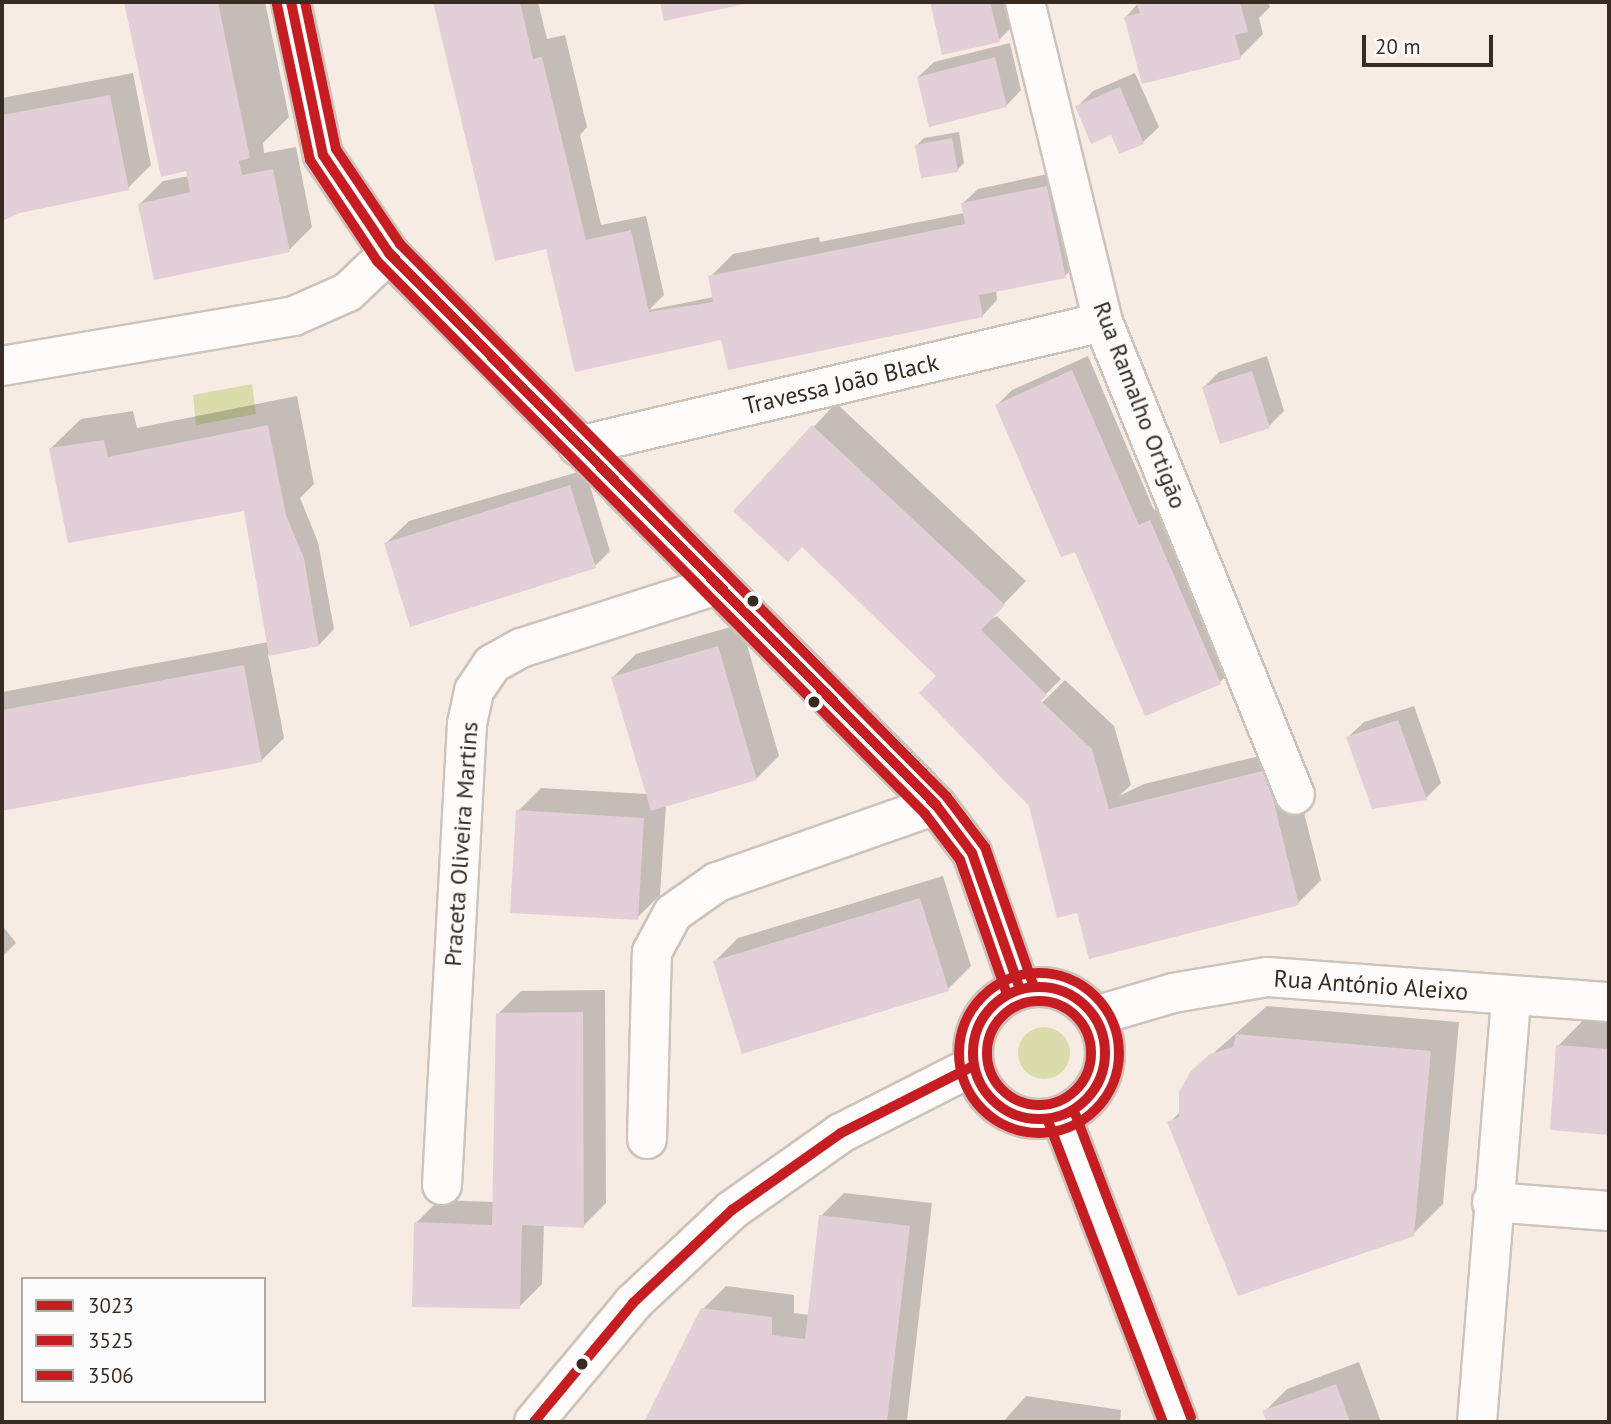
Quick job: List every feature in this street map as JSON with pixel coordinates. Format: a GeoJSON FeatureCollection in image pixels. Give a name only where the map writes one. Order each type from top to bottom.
{"type":"FeatureCollection","features":[{"type":"Feature","properties":{"kind":"street"},"geometry":{"type":"LineString","coordinates":[[291,2],[323,155],[389,253],[936,805],[972,853],[1020,989]]}},
{"type":"Feature","properties":{"kind":"street","name":"Rua Ramalho Ortigão"},"geometry":{"type":"LineString","coordinates":[[1025,2],[1103,322],[1295,795]]}},
{"type":"Feature","properties":{"kind":"street"},"geometry":{"type":"LineString","coordinates":[[2,366],[294,316],[348,292],[389,253]]}},
{"type":"Feature","properties":{"kind":"street","name":"Travessa João Black"},"geometry":{"type":"LineString","coordinates":[[578,446],[1103,322]]}},
{"type":"Feature","properties":{"kind":"street","name":"Praceta Oliveira Martins"},"geometry":{"type":"LineString","coordinates":[[442,1185],[467,724],[474,691],[492,664],[521,648],[717,585]]}},
{"type":"Feature","properties":{"kind":"street"},"geometry":{"type":"LineString","coordinates":[[647,1139],[652,952],[673,913],[717,882],[936,805]]}},
{"type":"Feature","properties":{"kind":"street","name":"Rua António Aleixo"},"geometry":{"type":"LineString","coordinates":[[1095,1016],[1173,993],[1267,977],[1609,1002]]}},
{"type":"Feature","properties":{"kind":"street"},"geometry":{"type":"LineString","coordinates":[[1048,987],[1075,996],[1095,1016],[1104,1039],[1105,1062],[1098,1086],[1082,1105],[1061,1116],[1038,1120],[1016,1116],[996,1104],[981,1087],[973,1066],[972,1046],[987,1011],[1020,989],[1048,987]]}},
{"type":"Feature","properties":{"kind":"street"},"geometry":{"type":"LineString","coordinates":[[1478,1422],[1492,1202],[1511,996]]}},
{"type":"Feature","properties":{"kind":"street"},"geometry":{"type":"LineString","coordinates":[[534,1422],[633,1303],[732,1210],[841,1133],[973,1066]]}},
{"type":"Feature","properties":{"kind":"street"},"geometry":{"type":"LineString","coordinates":[[1061,1116],[1178,1422]]}},
{"type":"Feature","properties":{"kind":"street"},"geometry":{"type":"LineString","coordinates":[[1492,1202],[1609,1211]]}},
{"type":"Feature","properties":{"kind":"green space"},"geometry":{"type":"Polygon","coordinates":[[[252,384],[256,414],[196,425],[193,395],[252,384]]]}},
{"type":"Feature","properties":{"kind":"green space"},"geometry":{"type":"Polygon","coordinates":[[[1044,1027],[1054,1029],[1062,1035],[1068,1043],[1068,1063],[1062,1071],[1054,1077],[1044,1079],[1034,1077],[1026,1071],[1020,1063],[1018,1053],[1020,1043],[1026,1035],[1034,1029],[1044,1027]]]}},
{"type":"Feature","properties":{"kind":"building"},"geometry":{"type":"Polygon","coordinates":[[[124,2],[218,2],[250,158],[239,161],[242,175],[273,169],[290,252],[154,280],[138,204],[190,192],[186,171],[161,177],[124,2]]]}},
{"type":"Feature","properties":{"kind":"building"},"geometry":{"type":"Polygon","coordinates":[[[433,2],[520,2],[533,59],[542,57],[586,240],[631,230],[649,312],[713,302],[708,276],[965,224],[961,203],[1047,186],[1066,278],[979,295],[983,317],[728,370],[721,340],[575,372],[546,249],[495,261],[433,2]]]}},
{"type":"Feature","properties":{"kind":"building"},"geometry":{"type":"Polygon","coordinates":[[[660,2],[750,2],[750,3],[664,21],[660,2]]]}},
{"type":"Feature","properties":{"kind":"building"},"geometry":{"type":"Polygon","coordinates":[[[930,2],[990,2],[1000,42],[942,55],[930,2]]]}},
{"type":"Feature","properties":{"kind":"building"},"geometry":{"type":"Polygon","coordinates":[[[1136,2],[1240,2],[1248,32],[1235,35],[1241,59],[1142,84],[1124,17],[1140,13],[1136,2]]]}},
{"type":"Feature","properties":{"kind":"building"},"geometry":{"type":"Polygon","coordinates":[[[995,57],[1007,107],[929,127],[917,77],[995,57]]]}},
{"type":"Feature","properties":{"kind":"building"},"geometry":{"type":"Polygon","coordinates":[[[1120,87],[1144,144],[1119,154],[1111,135],[1091,144],[1075,106],[1120,87]]]}},
{"type":"Feature","properties":{"kind":"building"},"geometry":{"type":"Polygon","coordinates":[[[110,95],[129,190],[20,213],[2,221],[2,115],[110,95]]]}},
{"type":"Feature","properties":{"kind":"building"},"geometry":{"type":"Polygon","coordinates":[[[952,138],[958,172],[921,178],[915,145],[952,138]]]}},
{"type":"Feature","properties":{"kind":"building"},"geometry":{"type":"Polygon","coordinates":[[[1072,370],[1139,525],[1150,520],[1221,684],[1145,716],[1075,552],[1061,557],[995,405],[1072,370]]]}},
{"type":"Feature","properties":{"kind":"building"},"geometry":{"type":"Polygon","coordinates":[[[1252,371],[1270,428],[1220,444],[1202,387],[1252,371]]]}},
{"type":"Feature","properties":{"kind":"building"},"geometry":{"type":"Polygon","coordinates":[[[268,425],[286,515],[304,558],[319,646],[269,656],[244,511],[68,543],[49,448],[104,440],[108,457],[268,425]]]}},
{"type":"Feature","properties":{"kind":"building"},"geometry":{"type":"Polygon","coordinates":[[[812,425],[1005,605],[981,630],[1047,695],[1041,701],[1092,749],[1109,809],[1266,770],[1299,905],[1089,959],[1077,913],[1057,918],[1029,806],[919,693],[936,676],[802,547],[788,562],[733,511],[812,425]]]}},
{"type":"Feature","properties":{"kind":"building"},"geometry":{"type":"Polygon","coordinates":[[[570,485],[596,568],[410,627],[384,543],[570,485]]]}},
{"type":"Feature","properties":{"kind":"building"},"geometry":{"type":"Polygon","coordinates":[[[718,646],[757,780],[651,811],[611,677],[718,646]]]}},
{"type":"Feature","properties":{"kind":"building"},"geometry":{"type":"Polygon","coordinates":[[[244,665],[262,762],[2,811],[2,710],[244,665]]]}},
{"type":"Feature","properties":{"kind":"building"},"geometry":{"type":"Polygon","coordinates":[[[1398,720],[1427,800],[1372,809],[1346,737],[1398,720]]]}},
{"type":"Feature","properties":{"kind":"building"},"geometry":{"type":"Polygon","coordinates":[[[516,810],[644,818],[638,920],[510,913],[516,810]]]}},
{"type":"Feature","properties":{"kind":"building"},"geometry":{"type":"Polygon","coordinates":[[[920,898],[949,991],[742,1054],[713,961],[920,898]]]}},
{"type":"Feature","properties":{"kind":"building"},"geometry":{"type":"Polygon","coordinates":[[[583,1012],[584,1228],[522,1225],[520,1309],[412,1307],[414,1222],[492,1225],[496,1013],[583,1012]]]}},
{"type":"Feature","properties":{"kind":"building"},"geometry":{"type":"Polygon","coordinates":[[[1236,1034],[1431,1051],[1414,1236],[1238,1296],[1167,1122],[1179,1117],[1179,1092],[1191,1071],[1210,1054],[1233,1047],[1236,1034]]]}},
{"type":"Feature","properties":{"kind":"building"},"geometry":{"type":"Polygon","coordinates":[[[1556,1045],[1609,1049],[1609,1135],[1550,1130],[1556,1045]]]}},
{"type":"Feature","properties":{"kind":"building"},"geometry":{"type":"Polygon","coordinates":[[[819,1215],[910,1226],[887,1422],[644,1422],[701,1308],[772,1317],[772,1335],[805,1339],[819,1215]]]}},
{"type":"Feature","properties":{"kind":"building"},"geometry":{"type":"Polygon","coordinates":[[[1336,1384],[1350,1422],[1267,1422],[1262,1411],[1336,1384]]]}},
{"type":"Feature","properties":{"kind":"transit line","name":"3023"},"geometry":{"type":"LineString","coordinates":[[291,2],[323,155],[389,253],[936,805],[972,853],[1020,989]]}},
{"type":"Feature","properties":{"kind":"transit line","name":"3506"},"geometry":{"type":"LineString","coordinates":[[305,2],[336,149],[400,244],[947,797],[985,847],[1033,984]]}},
{"type":"Feature","properties":{"kind":"transit line","name":"3525"},"geometry":{"type":"LineString","coordinates":[[277,5],[310,160],[377,261],[925,814],[960,860],[1007,994]]}},
{"type":"Feature","properties":{"kind":"transit line","name":"3525"},"geometry":{"type":"LineString","coordinates":[[1039,973],[1070,979],[1096,996],[1113,1022],[1119,1053],[1113,1084],[1096,1110],[1070,1127],[1039,1133],[1008,1127],[982,1110],[965,1084],[959,1053],[965,1022],[982,996],[1008,979],[1039,973]]}},
{"type":"Feature","properties":{"kind":"transit line","name":"3023"},"geometry":{"type":"LineString","coordinates":[[1039,987],[1064,992],[1086,1006],[1100,1028],[1105,1053],[1100,1078],[1086,1100],[1064,1114],[1039,1119],[1014,1114],[992,1100],[978,1078],[973,1053],[978,1028],[992,1006],[1014,992],[1039,987]]}},
{"type":"Feature","properties":{"kind":"transit line","name":"3506"},"geometry":{"type":"LineString","coordinates":[[1039,1001],[1059,1005],[1076,1016],[1087,1033],[1091,1053],[1087,1073],[1076,1090],[1059,1101],[1039,1105],[1019,1101],[1002,1090],[991,1073],[987,1053],[991,1033],[1002,1016],[1019,1005],[1039,1001]]}},
{"type":"Feature","properties":{"kind":"transit line","name":"3023"},"geometry":{"type":"LineString","coordinates":[[534,1422],[633,1303],[732,1210],[841,1133],[973,1066]]}},
{"type":"Feature","properties":{"kind":"transit line","name":"3506"},"geometry":{"type":"LineString","coordinates":[[1074,1111],[1191,1417]]}},
{"type":"Feature","properties":{"kind":"transit line","name":"3525"},"geometry":{"type":"LineString","coordinates":[[1048,1121],[1163,1422]]}}]}
